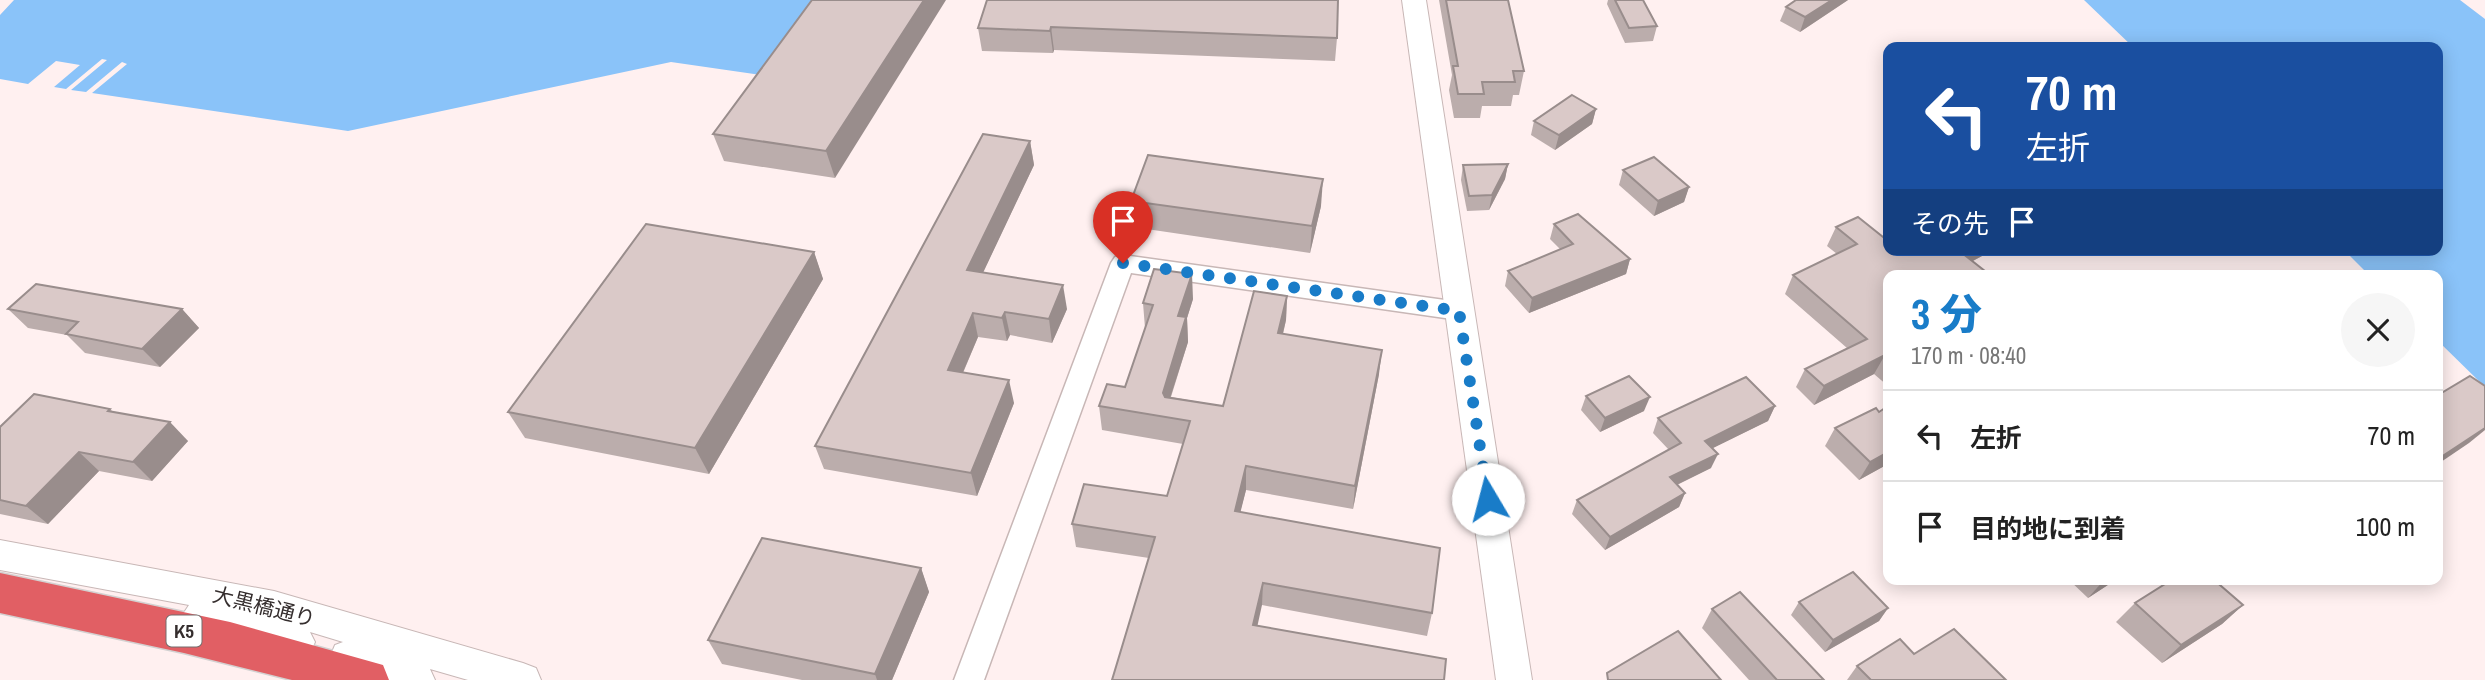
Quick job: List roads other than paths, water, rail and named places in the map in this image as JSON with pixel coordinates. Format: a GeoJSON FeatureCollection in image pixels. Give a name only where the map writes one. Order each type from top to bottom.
{"type":"FeatureCollection","features":[{"type":"Feature","properties":{"kind":"highway","name":"K5"},"geometry":{"type":"LineString","coordinates":[[0,593],[185,631],[286,656],[366,680]]}},
{"type":"Feature","properties":{"kind":"highway","name":"K5"},"geometry":{"type":"LineString","coordinates":[[0,605],[163,639],[319,680]]}},
{"type":"Feature","properties":{"kind":"street"},"geometry":{"type":"LineString","coordinates":[[1414,0],[1514,680]]}},
{"type":"Feature","properties":{"kind":"street"},"geometry":{"type":"LineString","coordinates":[[969,680],[1123,263],[1459,311]]}},
{"type":"Feature","properties":{"kind":"street","name":"大黒橋通り"},"geometry":{"type":"LineString","coordinates":[[0,555],[274,606],[523,680]]}},
{"type":"Feature","properties":{"kind":"street","name":"大黒橋通り"},"geometry":{"type":"LineString","coordinates":[[0,581],[244,626],[417,680]]}},
{"type":"Feature","properties":{"kind":"water"},"geometry":{"type":"Polygon","coordinates":[[[14,0],[813,0],[761,75],[671,62],[348,131],[92,93],[127,64],[122,62],[86,92],[71,90],[107,60],[102,59],[66,89],[54,87],[80,65],[56,61],[28,84],[0,79],[0,15],[14,0]]]}},
{"type":"Feature","properties":{"kind":"water"},"geometry":{"type":"Polygon","coordinates":[[[2084,0],[2460,0],[2485,19],[2485,387],[2443,346],[2443,270],[2364,270],[2350,256],[2443,256],[2443,42],[2128,42],[2084,0]]]}}]}
